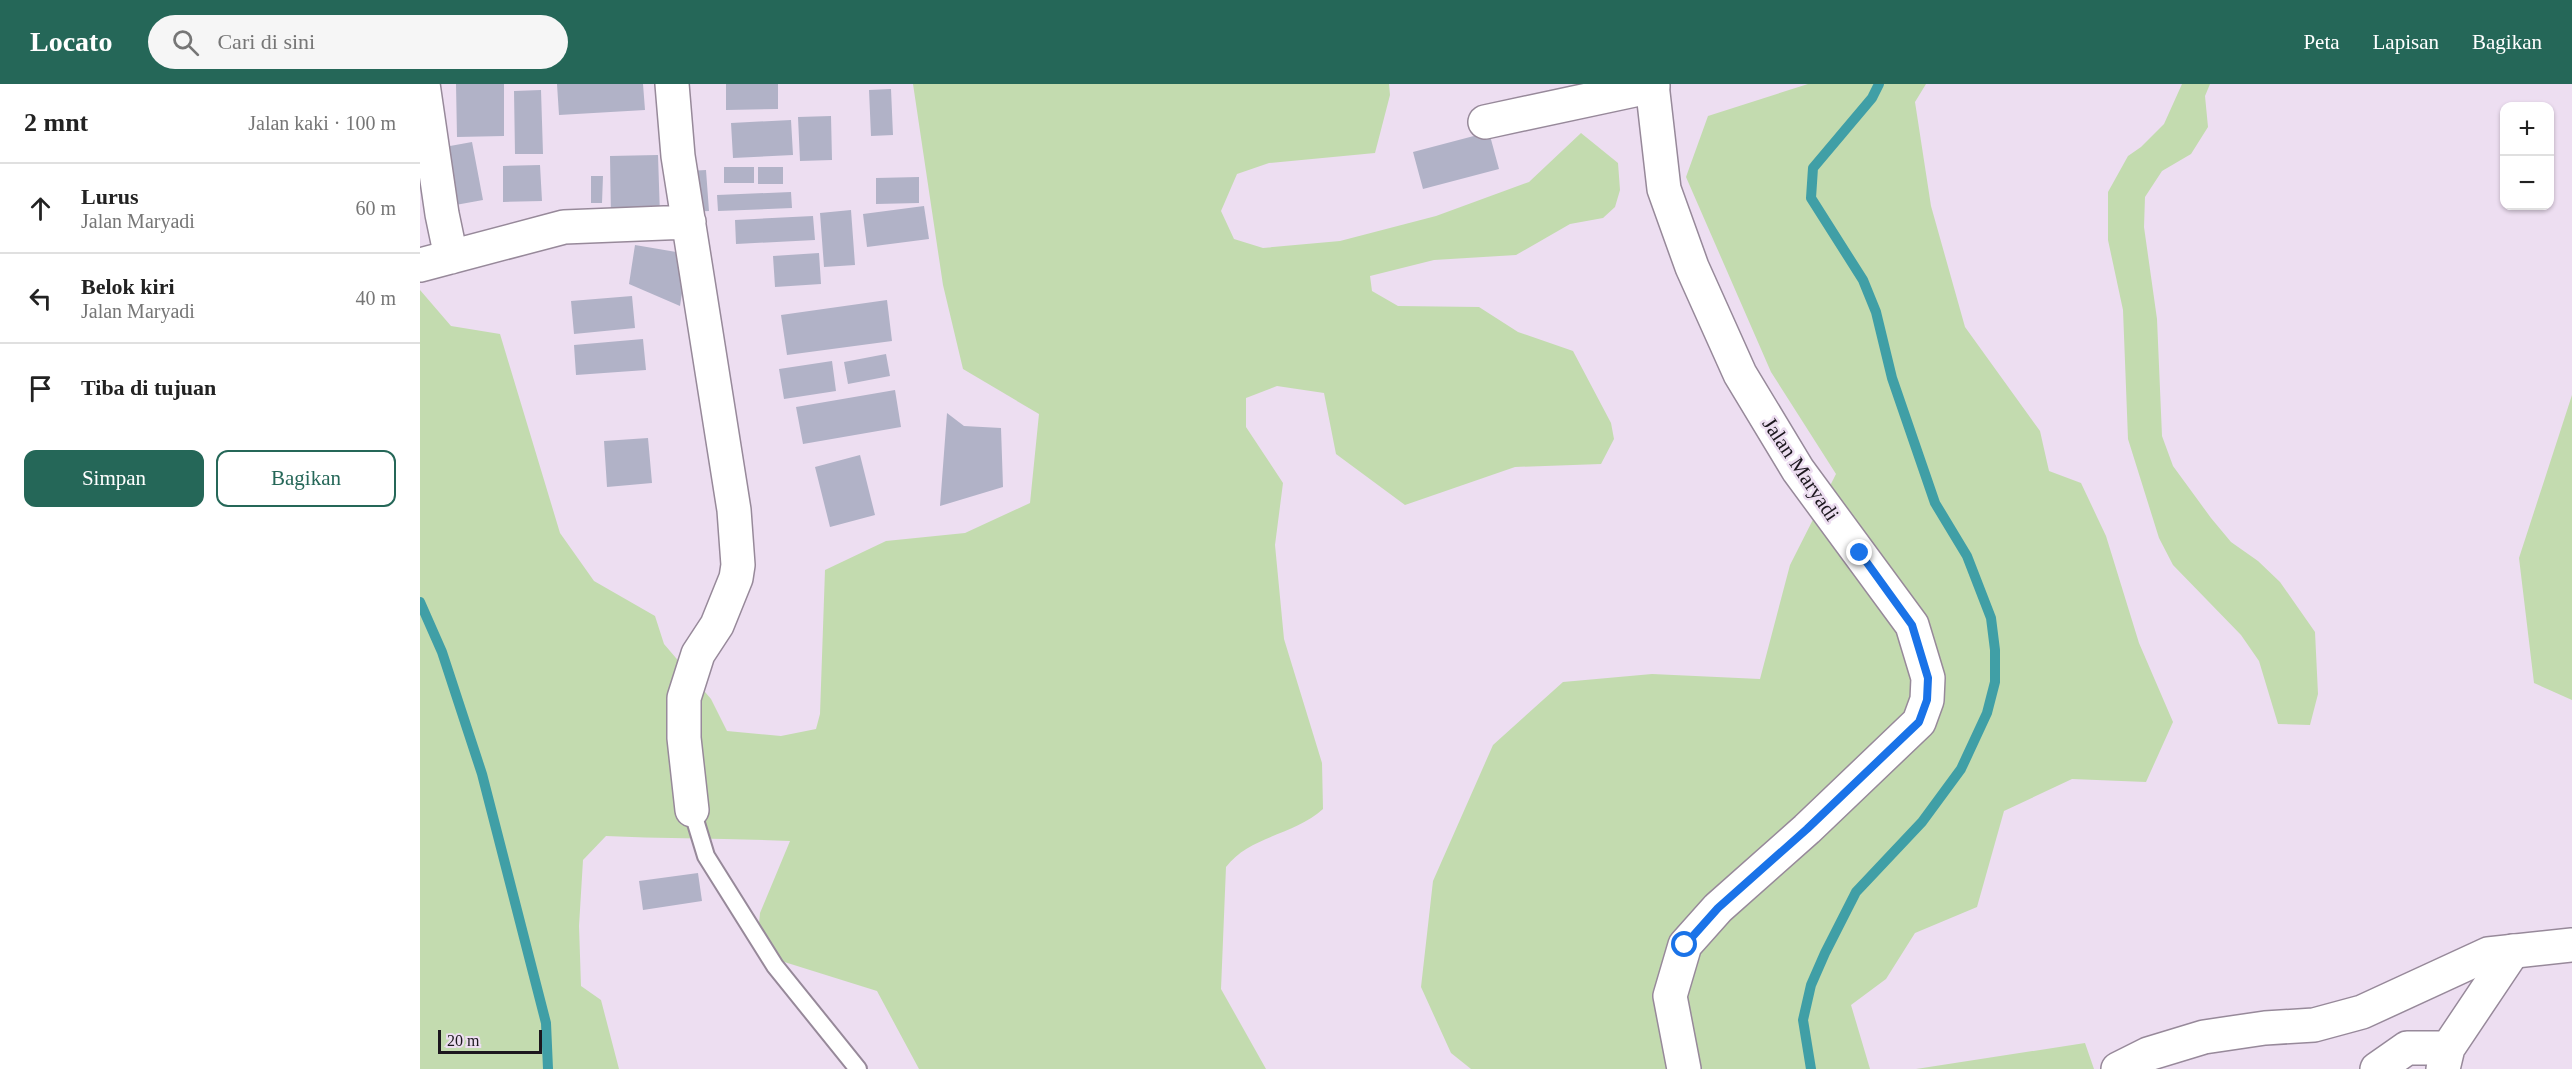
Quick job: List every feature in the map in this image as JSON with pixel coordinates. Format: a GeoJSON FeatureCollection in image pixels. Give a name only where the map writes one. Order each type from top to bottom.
{"type":"FeatureCollection","features":[{"type":"Feature","properties":{"kind":"street"},"geometry":{"type":"LineString","coordinates":[[423,84],[442,214],[451,257]]}},
{"type":"Feature","properties":{"kind":"street"},"geometry":{"type":"LineString","coordinates":[[672,84],[678,156],[734,510],[738,565],[736,578],[717,625],[698,654],[684,698],[684,738],[692,810]]}},
{"type":"Feature","properties":{"kind":"street"},"geometry":{"type":"LineString","coordinates":[[1485,122],[1652,85]]}},
{"type":"Feature","properties":{"kind":"street","name":"Jalan Maryadi"},"geometry":{"type":"LineString","coordinates":[[1652,85],[1664,189],[1692,267],[1740,374],[1798,470],[1912,625],[1928,678],[1927,700],[1919,722],[1807,829],[1718,908],[1685,945],[1670,996],[1684,1069]]}},
{"type":"Feature","properties":{"kind":"street"},"geometry":{"type":"LineString","coordinates":[[420,266],[564,227],[689,222]]}},
{"type":"Feature","properties":{"kind":"street"},"geometry":{"type":"LineString","coordinates":[[2118,1069],[2148,1054],[2204,1037],[2265,1028],[2314,1025],[2362,1012],[2488,954],[2572,945]]}},
{"type":"Feature","properties":{"kind":"street"},"geometry":{"type":"LineString","coordinates":[[2377,1069],[2407,1048],[2445,1058],[2513,951]]}},
{"type":"Feature","properties":{"kind":"lane"},"geometry":{"type":"LineString","coordinates":[[692,810],[706,856],[775,966],[858,1069]]}},
{"type":"Feature","properties":{"kind":"green space"},"geometry":{"type":"Polygon","coordinates":[[[913,84],[1389,84],[1390,95],[1375,153],[1269,163],[1237,174],[1221,211],[1234,239],[1263,248],[1340,241],[1436,216],[1529,182],[1581,133],[1618,163],[1620,190],[1615,207],[1603,218],[1570,224],[1516,255],[1434,260],[1370,276],[1372,291],[1398,306],[1479,307],[1518,332],[1573,351],[1611,423],[1614,439],[1601,464],[1515,467],[1405,505],[1336,454],[1324,393],[1277,386],[1246,398],[1246,427],[1283,483],[1275,545],[1284,639],[1322,763],[1323,809],[1299,825],[1247,849],[1226,867],[1221,989],[1266,1069],[919,1069],[877,991],[756,953],[760,913],[790,841],[606,836],[583,860],[579,926],[581,986],[601,1000],[619,1069],[420,1069],[420,290],[451,326],[500,334],[560,533],[594,581],[655,616],[664,644],[711,699],[727,731],[781,736],[816,729],[820,714],[825,570],[886,541],[965,533],[1030,503],[1039,414],[963,369],[943,285],[913,84]]]}},
{"type":"Feature","properties":{"kind":"green space"},"geometry":{"type":"Polygon","coordinates":[[[1808,84],[1926,84],[1915,102],[1931,206],[1965,327],[2040,431],[2049,471],[2081,483],[2106,536],[2139,643],[2173,722],[2146,782],[2072,779],[2004,811],[1977,907],[1915,933],[1886,979],[1851,1005],[1870,1069],[1471,1069],[1451,1053],[1421,987],[1433,881],[1493,745],[1563,682],[1652,674],[1760,679],[1790,565],[1836,474],[1771,372],[1686,177],[1708,116],[1808,84]]]}},
{"type":"Feature","properties":{"kind":"green space"},"geometry":{"type":"Polygon","coordinates":[[[2182,84],[2210,84],[2205,96],[2208,127],[2191,154],[2162,171],[2145,197],[2144,227],[2157,319],[2162,436],[2173,466],[2211,518],[2231,542],[2258,561],[2280,582],[2315,632],[2318,694],[2310,725],[2278,724],[2259,661],[2241,635],[2173,565],[2159,538],[2128,439],[2123,310],[2108,240],[2108,192],[2128,156],[2141,147],[2164,124],[2182,84]]]}},
{"type":"Feature","properties":{"kind":"green space"},"geometry":{"type":"Polygon","coordinates":[[[2572,395],[2572,700],[2534,683],[2519,558],[2572,395]]]}},
{"type":"Feature","properties":{"kind":"green space"},"geometry":{"type":"Polygon","coordinates":[[[2085,1043],[2094,1069],[1916,1069],[2085,1043]]]}},
{"type":"Feature","properties":{"kind":"building"},"geometry":{"type":"Polygon","coordinates":[[[456,84],[504,84],[504,136],[457,137],[456,84]]]}},
{"type":"Feature","properties":{"kind":"building"},"geometry":{"type":"Polygon","coordinates":[[[557,84],[643,84],[645,110],[559,115],[557,84]]]}},
{"type":"Feature","properties":{"kind":"building"},"geometry":{"type":"Polygon","coordinates":[[[726,84],[778,84],[778,109],[726,110],[726,84]]]}},
{"type":"Feature","properties":{"kind":"building"},"geometry":{"type":"Polygon","coordinates":[[[891,89],[893,135],[871,136],[869,90],[891,89]]]}},
{"type":"Feature","properties":{"kind":"building"},"geometry":{"type":"Polygon","coordinates":[[[541,90],[543,154],[515,154],[514,91],[541,90]]]}},
{"type":"Feature","properties":{"kind":"building"},"geometry":{"type":"Polygon","coordinates":[[[831,116],[832,160],[800,161],[798,117],[831,116]]]}},
{"type":"Feature","properties":{"kind":"building"},"geometry":{"type":"Polygon","coordinates":[[[791,120],[793,155],[733,158],[731,123],[791,120]]]}},
{"type":"Feature","properties":{"kind":"building"},"geometry":{"type":"Polygon","coordinates":[[[1489,132],[1499,169],[1423,189],[1413,152],[1489,132]]]}},
{"type":"Feature","properties":{"kind":"building"},"geometry":{"type":"Polygon","coordinates":[[[472,142],[483,200],[450,206],[439,148],[472,142]]]}},
{"type":"Feature","properties":{"kind":"building"},"geometry":{"type":"Polygon","coordinates":[[[658,155],[660,216],[611,218],[610,156],[658,155]]]}},
{"type":"Feature","properties":{"kind":"building"},"geometry":{"type":"Polygon","coordinates":[[[540,165],[542,201],[503,202],[503,166],[540,165]]]}},
{"type":"Feature","properties":{"kind":"building"},"geometry":{"type":"Polygon","coordinates":[[[724,167],[754,167],[754,183],[724,183],[724,167]]]}},
{"type":"Feature","properties":{"kind":"building"},"geometry":{"type":"Polygon","coordinates":[[[758,167],[783,167],[783,184],[758,184],[758,167]]]}},
{"type":"Feature","properties":{"kind":"building"},"geometry":{"type":"Polygon","coordinates":[[[706,170],[709,211],[690,212],[688,171],[706,170]]]}},
{"type":"Feature","properties":{"kind":"building"},"geometry":{"type":"Polygon","coordinates":[[[591,176],[603,176],[602,203],[591,203],[591,176]]]}},
{"type":"Feature","properties":{"kind":"building"},"geometry":{"type":"Polygon","coordinates":[[[919,177],[919,203],[876,204],[876,178],[919,177]]]}},
{"type":"Feature","properties":{"kind":"building"},"geometry":{"type":"Polygon","coordinates":[[[791,192],[792,208],[718,211],[717,195],[791,192]]]}},
{"type":"Feature","properties":{"kind":"building"},"geometry":{"type":"Polygon","coordinates":[[[924,206],[929,239],[867,247],[863,214],[924,206]]]}},
{"type":"Feature","properties":{"kind":"building"},"geometry":{"type":"Polygon","coordinates":[[[851,210],[855,265],[824,267],[820,213],[851,210]]]}},
{"type":"Feature","properties":{"kind":"building"},"geometry":{"type":"Polygon","coordinates":[[[813,216],[815,240],[736,244],[735,220],[813,216]]]}},
{"type":"Feature","properties":{"kind":"building"},"geometry":{"type":"Polygon","coordinates":[[[635,245],[688,254],[680,306],[629,284],[635,245]]]}},
{"type":"Feature","properties":{"kind":"building"},"geometry":{"type":"Polygon","coordinates":[[[819,253],[821,284],[775,287],[773,256],[819,253]]]}},
{"type":"Feature","properties":{"kind":"building"},"geometry":{"type":"Polygon","coordinates":[[[632,296],[635,328],[574,334],[571,301],[632,296]]]}},
{"type":"Feature","properties":{"kind":"building"},"geometry":{"type":"Polygon","coordinates":[[[887,300],[892,341],[787,355],[781,315],[887,300]]]}},
{"type":"Feature","properties":{"kind":"building"},"geometry":{"type":"Polygon","coordinates":[[[643,339],[646,370],[576,375],[574,345],[643,339]]]}},
{"type":"Feature","properties":{"kind":"building"},"geometry":{"type":"Polygon","coordinates":[[[886,354],[890,376],[848,384],[844,362],[886,354]]]}},
{"type":"Feature","properties":{"kind":"building"},"geometry":{"type":"Polygon","coordinates":[[[832,361],[836,391],[784,399],[779,369],[832,361]]]}},
{"type":"Feature","properties":{"kind":"building"},"geometry":{"type":"Polygon","coordinates":[[[895,390],[901,427],[803,444],[796,407],[895,390]]]}},
{"type":"Feature","properties":{"kind":"building"},"geometry":{"type":"Polygon","coordinates":[[[947,413],[964,426],[1001,428],[1003,487],[940,506],[947,413]]]}},
{"type":"Feature","properties":{"kind":"building"},"geometry":{"type":"Polygon","coordinates":[[[648,438],[652,483],[607,487],[604,441],[648,438]]]}},
{"type":"Feature","properties":{"kind":"building"},"geometry":{"type":"Polygon","coordinates":[[[860,455],[875,515],[830,527],[815,467],[860,455]]]}},
{"type":"Feature","properties":{"kind":"building"},"geometry":{"type":"Polygon","coordinates":[[[698,873],[702,901],[643,910],[639,881],[698,873]]]}},
{"type":"Feature","properties":{"kind":"waterway"},"geometry":{"type":"LineString","coordinates":[[1811,1069],[1803,1020],[1811,985],[1825,953],[1856,892],[1922,822],[1961,769],[1987,713],[1995,682],[1995,650],[1991,618],[1967,556],[1935,503],[1892,378],[1876,312],[1863,280],[1811,198],[1813,168],[1872,98],[1879,84]]}},
{"type":"Feature","properties":{"kind":"waterway"},"geometry":{"type":"LineString","coordinates":[[420,602],[442,652],[482,774],[546,1023],[548,1069]]}},
{"type":"Feature","properties":{"kind":"route"},"geometry":{"type":"LineString","coordinates":[[1685,945],[1718,908],[1807,829],[1919,722],[1927,700],[1928,678],[1912,625],[1860,553]]}}]}
